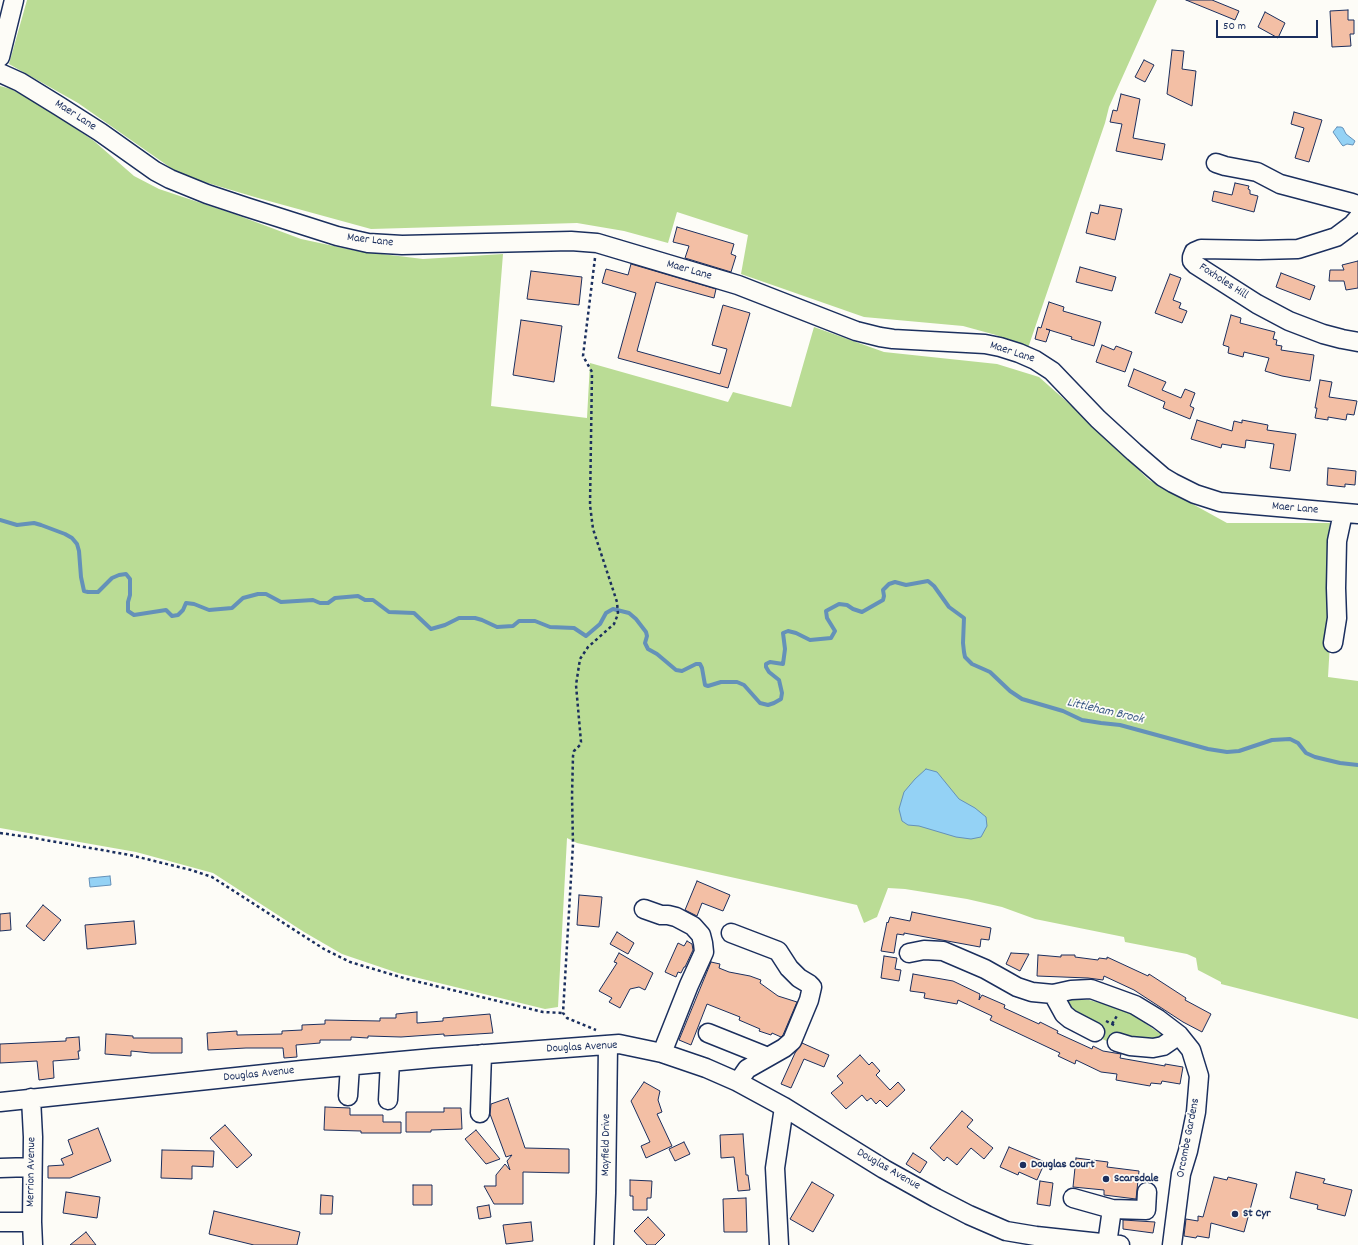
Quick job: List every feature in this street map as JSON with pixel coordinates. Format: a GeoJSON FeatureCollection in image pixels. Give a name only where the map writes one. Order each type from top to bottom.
{"type":"FeatureCollection","features":[{"type":"Feature","properties":{"kind":"street"},"geometry":{"type":"LineString","coordinates":[[0,57],[14,0]]}},
{"type":"Feature","properties":{"kind":"street","name":"Maer Lane"},"geometry":{"type":"LineString","coordinates":[[0,73],[14,79],[59,106],[100,132],[155,171],[170,179],[207,194],[337,236],[368,243],[402,245],[571,241],[596,244],[738,285],[856,331],[893,339],[985,344],[1000,347],[1019,353],[1041,363],[1052,371],[1098,419],[1163,477],[1195,494],[1220,502],[1350,514]]}},
{"type":"Feature","properties":{"kind":"street"},"geometry":{"type":"LineString","coordinates":[[1216,163],[1257,172],[1280,184],[1358,205]]}},
{"type":"Feature","properties":{"kind":"street","name":"Foxholes Hill"},"geometry":{"type":"LineString","coordinates":[[1358,218],[1352,225],[1336,237],[1298,249],[1201,249],[1194,252],[1192,261],[1257,304],[1289,321],[1324,334],[1358,342]]}},
{"type":"Feature","properties":{"kind":"street"},"geometry":{"type":"LineString","coordinates":[[1333,643],[1337,618],[1336,588],[1338,541],[1350,514]]}},
{"type":"Feature","properties":{"kind":"street"},"geometry":{"type":"LineString","coordinates":[[644,909],[661,915],[676,917],[693,926],[701,935],[704,943],[704,952],[662,1053]]}},
{"type":"Feature","properties":{"kind":"street"},"geometry":{"type":"LineString","coordinates":[[731,933],[778,951],[789,968],[799,978],[812,987],[809,1000],[792,1041],[788,1045],[747,1068],[738,1082]]}},
{"type":"Feature","properties":{"kind":"street","name":"Orcombe Gardens"},"geometry":{"type":"LineString","coordinates":[[909,953],[924,950],[943,951],[985,969],[1017,987],[1032,992],[1053,994],[1071,990],[1091,989],[1098,991],[1135,1005],[1158,1019],[1179,1035],[1191,1050],[1199,1076],[1196,1112],[1188,1151],[1181,1174],[1172,1245]]}},
{"type":"Feature","properties":{"kind":"street"},"geometry":{"type":"LineString","coordinates":[[1053,994],[1064,1014],[1070,1019],[1095,1032]]}},
{"type":"Feature","properties":{"kind":"street"},"geometry":{"type":"LineString","coordinates":[[708,1033],[768,1057]]}},
{"type":"Feature","properties":{"kind":"street"},"geometry":{"type":"LineString","coordinates":[[1118,1042],[1130,1046],[1153,1048],[1163,1046],[1179,1035]]}},
{"type":"Feature","properties":{"kind":"street","name":"Douglas Avenue"},"geometry":{"type":"LineString","coordinates":[[0,1102],[390,1062],[613,1045],[662,1053],[706,1068],[738,1082],[784,1107],[884,1169],[942,1201],[1006,1231],[1036,1241],[1114,1244]]}},
{"type":"Feature","properties":{"kind":"street","name":"Mayfield Drive"},"geometry":{"type":"LineString","coordinates":[[604,1245],[613,1045]]}},
{"type":"Feature","properties":{"kind":"street"},"geometry":{"type":"LineString","coordinates":[[480,1113],[482,1054]]}},
{"type":"Feature","properties":{"kind":"street"},"geometry":{"type":"LineString","coordinates":[[388,1100],[390,1062]]}},
{"type":"Feature","properties":{"kind":"street"},"geometry":{"type":"LineString","coordinates":[[348,1096],[350,1066]]}},
{"type":"Feature","properties":{"kind":"street","name":"Merrion Avenue"},"geometry":{"type":"LineString","coordinates":[[31,1098],[32,1245]]}},
{"type":"Feature","properties":{"kind":"street"},"geometry":{"type":"LineString","coordinates":[[779,1245],[775,1168],[784,1107]]}},
{"type":"Feature","properties":{"kind":"street"},"geometry":{"type":"LineString","coordinates":[[0,1168],[32,1167]]}},
{"type":"Feature","properties":{"kind":"street"},"geometry":{"type":"LineString","coordinates":[[1073,1198],[1112,1209],[1146,1210],[1147,1192]]}},
{"type":"Feature","properties":{"kind":"street"},"geometry":{"type":"LineString","coordinates":[[1112,1209],[1114,1244]]}},
{"type":"Feature","properties":{"kind":"street"},"geometry":{"type":"LineString","coordinates":[[0,1222],[32,1222]]}},
{"type":"Feature","properties":{"kind":"path"},"geometry":{"type":"LineString","coordinates":[[596,244],[583,356],[592,372],[590,505],[593,529],[617,602],[618,614],[614,624],[588,647],[580,659],[576,685],[581,742],[574,751],[573,756],[573,844],[563,1013],[566,1018],[607,1034],[613,1045]]}},
{"type":"Feature","properties":{"kind":"path"},"geometry":{"type":"LineString","coordinates":[[0,833],[28,836],[130,855],[191,870],[212,877],[324,949],[350,962],[407,979],[544,1012],[563,1013]]}},
{"type":"Feature","properties":{"kind":"green space"},"geometry":{"type":"Polygon","coordinates":[[[27,0],[1157,0],[1109,107],[1105,123],[1028,348],[996,335],[963,326],[864,317],[741,274],[748,235],[677,212],[668,243],[624,231],[577,223],[371,229],[181,175],[78,103],[9,64],[27,0]]]}},
{"type":"Feature","properties":{"kind":"green space"},"geometry":{"type":"Polygon","coordinates":[[[0,86],[11,89],[47,109],[94,141],[134,176],[159,189],[237,215],[301,239],[357,251],[423,259],[503,254],[491,406],[587,418],[590,363],[728,402],[733,392],[791,407],[814,327],[884,352],[997,364],[1039,377],[1083,416],[1149,480],[1227,523],[1332,523],[1332,609],[1328,677],[1358,681],[1358,1019],[1221,984],[1221,982],[1198,970],[1196,958],[1187,954],[1125,942],[1124,937],[1035,919],[1002,907],[967,899],[905,889],[888,888],[877,917],[864,923],[857,905],[577,843],[567,838],[558,1007],[545,1009],[398,973],[342,954],[304,932],[213,873],[136,852],[0,828],[0,86]]]}},
{"type":"Feature","properties":{"kind":"green space"},"geometry":{"type":"Polygon","coordinates":[[[1072,994],[1078,1000],[1089,1000],[1138,1013],[1139,1019],[1159,1033],[1164,1032],[1164,1034],[1160,1041],[1113,1044],[1098,1037],[1062,999],[1072,994]]]}},
{"type":"Feature","properties":{"kind":"water"},"geometry":{"type":"Polygon","coordinates":[[[1337,127],[1343,128],[1346,134],[1355,141],[1353,145],[1342,145],[1333,132],[1337,127]]]}},
{"type":"Feature","properties":{"kind":"water"},"geometry":{"type":"Polygon","coordinates":[[[926,769],[937,772],[959,799],[975,808],[986,817],[987,826],[981,837],[971,839],[956,837],[919,826],[908,825],[902,821],[899,809],[904,792],[926,769]]]}},
{"type":"Feature","properties":{"kind":"water"},"geometry":{"type":"Polygon","coordinates":[[[110,876],[111,885],[90,887],[89,878],[110,876]]]}},
{"type":"Feature","properties":{"kind":"building"},"geometry":{"type":"Polygon","coordinates":[[[1186,0],[1212,0],[1239,11],[1235,20],[1186,0]]]}},
{"type":"Feature","properties":{"kind":"building"},"geometry":{"type":"Polygon","coordinates":[[[1348,10],[1348,20],[1354,20],[1354,34],[1350,34],[1351,46],[1332,47],[1330,11],[1348,10]]]}},
{"type":"Feature","properties":{"kind":"building"},"geometry":{"type":"Polygon","coordinates":[[[1265,12],[1285,23],[1278,38],[1258,27],[1265,12]]]}},
{"type":"Feature","properties":{"kind":"building"},"geometry":{"type":"Polygon","coordinates":[[[1172,50],[1184,51],[1182,69],[1196,71],[1192,106],[1167,94],[1172,50]]]}},
{"type":"Feature","properties":{"kind":"building"},"geometry":{"type":"Polygon","coordinates":[[[1144,60],[1154,65],[1145,82],[1135,77],[1144,60]]]}},
{"type":"Feature","properties":{"kind":"building"},"geometry":{"type":"Polygon","coordinates":[[[1121,94],[1140,99],[1133,138],[1165,144],[1162,160],[1116,151],[1122,124],[1110,122],[1113,110],[1117,111],[1121,94]]]}},
{"type":"Feature","properties":{"kind":"building"},"geometry":{"type":"Polygon","coordinates":[[[1294,112],[1322,120],[1309,162],[1295,158],[1304,128],[1291,124],[1294,112]]]}},
{"type":"Feature","properties":{"kind":"building"},"geometry":{"type":"Polygon","coordinates":[[[1235,183],[1249,186],[1248,189],[1250,190],[1250,194],[1258,196],[1254,212],[1212,201],[1214,191],[1232,195],[1235,183]]]}},
{"type":"Feature","properties":{"kind":"building"},"geometry":{"type":"Polygon","coordinates":[[[1100,205],[1122,209],[1115,240],[1086,233],[1091,212],[1098,214],[1100,205]]]}},
{"type":"Feature","properties":{"kind":"building"},"geometry":{"type":"Polygon","coordinates":[[[677,227],[734,244],[731,254],[736,256],[731,272],[685,258],[689,246],[673,242],[677,227]]]}},
{"type":"Feature","properties":{"kind":"building"},"geometry":{"type":"Polygon","coordinates":[[[1358,261],[1358,288],[1346,290],[1344,281],[1329,281],[1330,270],[1344,270],[1342,265],[1358,261]]]}},
{"type":"Feature","properties":{"kind":"building"},"geometry":{"type":"Polygon","coordinates":[[[631,264],[716,289],[714,298],[656,282],[637,351],[720,374],[727,349],[712,345],[723,305],[750,313],[728,388],[618,358],[636,293],[602,283],[606,269],[628,275],[631,264]]]}},
{"type":"Feature","properties":{"kind":"building"},"geometry":{"type":"Polygon","coordinates":[[[1080,267],[1116,277],[1112,291],[1076,282],[1080,267]]]}},
{"type":"Feature","properties":{"kind":"building"},"geometry":{"type":"Polygon","coordinates":[[[531,271],[582,277],[579,305],[527,299],[531,271]]]}},
{"type":"Feature","properties":{"kind":"building"},"geometry":{"type":"Polygon","coordinates":[[[1281,273],[1315,286],[1310,300],[1276,287],[1281,273]]]}},
{"type":"Feature","properties":{"kind":"building"},"geometry":{"type":"Polygon","coordinates":[[[1170,274],[1181,278],[1173,300],[1181,303],[1179,308],[1187,311],[1182,323],[1155,313],[1170,274]]]}},
{"type":"Feature","properties":{"kind":"building"},"geometry":{"type":"Polygon","coordinates":[[[1049,302],[1064,307],[1063,311],[1101,322],[1094,346],[1071,339],[1072,337],[1050,330],[1046,342],[1035,339],[1038,327],[1041,328],[1049,302]]]}},
{"type":"Feature","properties":{"kind":"building"},"geometry":{"type":"Polygon","coordinates":[[[1231,315],[1241,318],[1240,323],[1275,332],[1273,339],[1277,340],[1276,345],[1282,346],[1281,350],[1314,355],[1310,381],[1265,371],[1269,358],[1244,352],[1243,357],[1228,353],[1229,347],[1223,345],[1231,315]]]}},
{"type":"Feature","properties":{"kind":"building"},"geometry":{"type":"Polygon","coordinates":[[[521,320],[562,326],[554,382],[513,375],[521,320]]]}},
{"type":"Feature","properties":{"kind":"building"},"geometry":{"type":"Polygon","coordinates":[[[1102,345],[1114,350],[1116,346],[1132,352],[1125,372],[1096,362],[1102,345]]]}},
{"type":"Feature","properties":{"kind":"building"},"geometry":{"type":"Polygon","coordinates":[[[1134,369],[1166,382],[1162,390],[1181,398],[1185,389],[1195,393],[1190,406],[1194,408],[1190,419],[1163,408],[1165,402],[1128,386],[1134,369]]]}},
{"type":"Feature","properties":{"kind":"building"},"geometry":{"type":"Polygon","coordinates":[[[1320,380],[1332,382],[1329,397],[1357,401],[1354,415],[1347,414],[1346,420],[1328,417],[1328,420],[1315,418],[1317,408],[1315,408],[1320,380]]]}},
{"type":"Feature","properties":{"kind":"building"},"geometry":{"type":"Polygon","coordinates":[[[1197,420],[1232,431],[1234,421],[1242,423],[1242,420],[1268,425],[1267,430],[1296,434],[1290,471],[1270,468],[1274,444],[1246,440],[1245,448],[1222,444],[1221,448],[1191,439],[1197,420]]]}},
{"type":"Feature","properties":{"kind":"building"},"geometry":{"type":"Polygon","coordinates":[[[1328,468],[1356,471],[1355,485],[1345,484],[1345,487],[1327,485],[1328,468]]]}},
{"type":"Feature","properties":{"kind":"building"},"geometry":{"type":"Polygon","coordinates":[[[697,881],[730,895],[723,911],[702,903],[697,916],[685,910],[697,881]]]}},
{"type":"Feature","properties":{"kind":"building"},"geometry":{"type":"Polygon","coordinates":[[[579,895],[602,897],[599,927],[577,925],[579,895]]]}},
{"type":"Feature","properties":{"kind":"building"},"geometry":{"type":"Polygon","coordinates":[[[43,905],[61,920],[44,941],[26,926],[43,905]]]}},
{"type":"Feature","properties":{"kind":"building"},"geometry":{"type":"Polygon","coordinates":[[[912,912],[991,928],[989,940],[981,939],[980,947],[904,933],[904,935],[897,934],[894,953],[881,951],[887,922],[888,923],[890,917],[910,921],[912,912]]]}},
{"type":"Feature","properties":{"kind":"building"},"geometry":{"type":"Polygon","coordinates":[[[10,913],[11,930],[0,931],[0,914],[10,913]]]}},
{"type":"Feature","properties":{"kind":"building"},"geometry":{"type":"Polygon","coordinates":[[[134,921],[136,944],[87,949],[85,925],[134,921]]]}},
{"type":"Feature","properties":{"kind":"building"},"geometry":{"type":"Polygon","coordinates":[[[617,932],[634,943],[628,954],[610,944],[617,932]]]}},
{"type":"Feature","properties":{"kind":"building"},"geometry":{"type":"Polygon","coordinates":[[[687,941],[692,944],[693,950],[681,973],[678,972],[676,977],[665,972],[678,943],[684,946],[687,941]]]}},
{"type":"Feature","properties":{"kind":"building"},"geometry":{"type":"Polygon","coordinates":[[[619,953],[653,973],[645,990],[639,987],[630,989],[620,1008],[609,1002],[612,998],[599,991],[617,963],[614,962],[619,953]]]}},
{"type":"Feature","properties":{"kind":"building"},"geometry":{"type":"Polygon","coordinates":[[[1011,953],[1029,954],[1020,971],[1006,964],[1011,953]]]}},
{"type":"Feature","properties":{"kind":"building"},"geometry":{"type":"Polygon","coordinates":[[[1038,955],[1061,957],[1061,955],[1075,955],[1075,957],[1098,960],[1099,958],[1107,959],[1107,957],[1148,976],[1149,974],[1186,998],[1185,1000],[1211,1014],[1202,1032],[1183,1022],[1134,990],[1104,976],[1103,980],[1037,976],[1038,955]]]}},
{"type":"Feature","properties":{"kind":"building"},"geometry":{"type":"Polygon","coordinates":[[[884,956],[897,958],[895,969],[901,970],[899,981],[881,978],[884,956]]]}},
{"type":"Feature","properties":{"kind":"building"},"geometry":{"type":"Polygon","coordinates":[[[711,962],[720,964],[719,968],[729,972],[750,976],[761,980],[760,983],[778,996],[797,1002],[781,1037],[772,1033],[771,1035],[759,1031],[760,1029],[739,1020],[740,1017],[707,1004],[691,1045],[679,1040],[711,962]]]}},
{"type":"Feature","properties":{"kind":"building"},"geometry":{"type":"Polygon","coordinates":[[[913,974],[953,981],[980,994],[979,1000],[982,995],[1005,1005],[1004,1008],[1039,1024],[1040,1022],[1058,1031],[1057,1033],[1092,1049],[1093,1046],[1103,1051],[1121,1054],[1120,1058],[1165,1066],[1165,1064],[1183,1067],[1180,1084],[1162,1081],[1161,1084],[1151,1083],[1150,1086],[1116,1080],[1117,1074],[1101,1072],[1076,1060],[1075,1064],[1058,1056],[1060,1053],[990,1020],[992,1016],[958,1000],[957,1004],[924,998],[925,993],[910,991],[913,974]]]}},
{"type":"Feature","properties":{"kind":"building"},"geometry":{"type":"Polygon","coordinates":[[[417,1012],[417,1023],[443,1021],[443,1018],[490,1014],[493,1033],[444,1036],[444,1034],[401,1037],[368,1036],[368,1038],[351,1037],[351,1040],[320,1040],[320,1043],[296,1045],[297,1057],[284,1058],[283,1048],[208,1050],[207,1033],[237,1031],[237,1035],[282,1034],[282,1031],[302,1030],[302,1025],[325,1024],[325,1020],[380,1021],[380,1018],[396,1018],[396,1014],[417,1012]]]}},
{"type":"Feature","properties":{"kind":"building"},"geometry":{"type":"Polygon","coordinates":[[[106,1034],[133,1036],[133,1038],[182,1038],[182,1053],[151,1053],[131,1051],[131,1056],[105,1054],[106,1034]]]}},
{"type":"Feature","properties":{"kind":"building"},"geometry":{"type":"Polygon","coordinates":[[[79,1037],[79,1059],[53,1061],[54,1078],[39,1080],[37,1061],[0,1063],[0,1044],[66,1041],[66,1038],[79,1037]]]}},
{"type":"Feature","properties":{"kind":"building"},"geometry":{"type":"Polygon","coordinates":[[[802,1043],[829,1055],[824,1067],[804,1059],[791,1088],[781,1084],[795,1053],[802,1043]]]}},
{"type":"Feature","properties":{"kind":"building"},"geometry":{"type":"Polygon","coordinates":[[[860,1055],[869,1065],[872,1062],[880,1071],[876,1075],[890,1090],[898,1082],[905,1090],[887,1107],[880,1100],[876,1104],[871,1098],[867,1101],[862,1095],[846,1109],[831,1093],[843,1083],[837,1076],[860,1055]]]}},
{"type":"Feature","properties":{"kind":"building"},"geometry":{"type":"Polygon","coordinates":[[[644,1082],[660,1091],[658,1100],[662,1112],[657,1114],[672,1146],[646,1158],[641,1146],[650,1142],[631,1101],[644,1082]]]}},
{"type":"Feature","properties":{"kind":"building"},"geometry":{"type":"Polygon","coordinates":[[[508,1098],[525,1148],[569,1149],[569,1173],[523,1172],[523,1204],[494,1204],[484,1186],[496,1186],[496,1175],[505,1164],[510,1170],[507,1161],[512,1155],[506,1157],[490,1114],[491,1104],[508,1098]]]}},
{"type":"Feature","properties":{"kind":"building"},"geometry":{"type":"Polygon","coordinates":[[[325,1107],[350,1108],[350,1115],[383,1115],[383,1122],[401,1122],[401,1133],[361,1133],[361,1131],[324,1130],[325,1107]]]}},
{"type":"Feature","properties":{"kind":"building"},"geometry":{"type":"Polygon","coordinates":[[[444,1108],[461,1108],[462,1129],[431,1130],[431,1132],[406,1132],[406,1112],[444,1112],[444,1108]]]}},
{"type":"Feature","properties":{"kind":"building"},"geometry":{"type":"Polygon","coordinates":[[[962,1111],[973,1120],[967,1127],[993,1148],[984,1159],[971,1148],[957,1165],[947,1157],[944,1161],[930,1148],[962,1111]]]}},
{"type":"Feature","properties":{"kind":"building"},"geometry":{"type":"Polygon","coordinates":[[[225,1125],[252,1155],[237,1168],[210,1138],[225,1125]]]}},
{"type":"Feature","properties":{"kind":"building"},"geometry":{"type":"Polygon","coordinates":[[[98,1128],[111,1161],[70,1178],[48,1178],[48,1166],[64,1165],[61,1159],[73,1154],[68,1140],[98,1128]]]}},
{"type":"Feature","properties":{"kind":"building"},"geometry":{"type":"Polygon","coordinates":[[[476,1130],[500,1159],[486,1164],[465,1139],[476,1130]]]}},
{"type":"Feature","properties":{"kind":"building"},"geometry":{"type":"Polygon","coordinates":[[[743,1134],[746,1175],[748,1175],[750,1190],[738,1191],[734,1157],[721,1158],[720,1135],[743,1134]]]}},
{"type":"Feature","properties":{"kind":"building"},"geometry":{"type":"Polygon","coordinates":[[[684,1142],[690,1154],[675,1161],[669,1149],[684,1142]]]}},
{"type":"Feature","properties":{"kind":"building","name":"Douglas Court"},"geometry":{"type":"Polygon","coordinates":[[[1009,1147],[1045,1162],[1037,1180],[1019,1172],[1018,1175],[1000,1167],[1009,1147]]]}},
{"type":"Feature","properties":{"kind":"building"},"geometry":{"type":"Polygon","coordinates":[[[162,1150],[214,1151],[213,1167],[192,1166],[192,1179],[161,1178],[162,1150]]]}},
{"type":"Feature","properties":{"kind":"building"},"geometry":{"type":"Polygon","coordinates":[[[913,1153],[927,1162],[920,1173],[906,1164],[913,1153]]]}},
{"type":"Feature","properties":{"kind":"building","name":"Scarsdale"},"geometry":{"type":"Polygon","coordinates":[[[1076,1158],[1108,1162],[1107,1167],[1139,1171],[1136,1199],[1104,1195],[1104,1190],[1073,1187],[1076,1158]]]}},
{"type":"Feature","properties":{"kind":"building"},"geometry":{"type":"Polygon","coordinates":[[[1296,1172],[1325,1179],[1323,1183],[1352,1190],[1345,1216],[1317,1209],[1318,1205],[1290,1198],[1296,1172]]]}},
{"type":"Feature","properties":{"kind":"building","name":"St Cyr"},"geometry":{"type":"Polygon","coordinates":[[[1214,1177],[1227,1180],[1228,1177],[1257,1184],[1244,1232],[1211,1223],[1209,1238],[1184,1236],[1186,1219],[1198,1221],[1198,1216],[1203,1217],[1214,1177]]]}},
{"type":"Feature","properties":{"kind":"building"},"geometry":{"type":"Polygon","coordinates":[[[630,1180],[652,1181],[651,1198],[647,1198],[647,1210],[633,1210],[633,1196],[630,1196],[630,1180]]]}},
{"type":"Feature","properties":{"kind":"building"},"geometry":{"type":"Polygon","coordinates":[[[1040,1181],[1053,1183],[1050,1206],[1037,1204],[1040,1181]]]}},
{"type":"Feature","properties":{"kind":"building"},"geometry":{"type":"Polygon","coordinates":[[[812,1182],[834,1195],[813,1232],[790,1219],[812,1182]]]}},
{"type":"Feature","properties":{"kind":"building"},"geometry":{"type":"Polygon","coordinates":[[[413,1185],[432,1185],[432,1205],[413,1205],[413,1185]]]}},
{"type":"Feature","properties":{"kind":"building"},"geometry":{"type":"Polygon","coordinates":[[[66,1192],[100,1197],[97,1218],[63,1213],[66,1192]]]}},
{"type":"Feature","properties":{"kind":"building"},"geometry":{"type":"Polygon","coordinates":[[[321,1195],[333,1196],[332,1214],[320,1214],[321,1195]]]}},
{"type":"Feature","properties":{"kind":"building"},"geometry":{"type":"Polygon","coordinates":[[[746,1198],[747,1232],[724,1232],[723,1199],[746,1198]]]}},
{"type":"Feature","properties":{"kind":"building"},"geometry":{"type":"Polygon","coordinates":[[[489,1205],[491,1217],[479,1219],[477,1207],[489,1205]]]}},
{"type":"Feature","properties":{"kind":"building"},"geometry":{"type":"Polygon","coordinates":[[[214,1211],[300,1232],[297,1245],[254,1245],[209,1234],[214,1211]]]}},
{"type":"Feature","properties":{"kind":"building"},"geometry":{"type":"Polygon","coordinates":[[[648,1217],[665,1235],[655,1245],[647,1245],[634,1231],[648,1217]]]}},
{"type":"Feature","properties":{"kind":"building"},"geometry":{"type":"Polygon","coordinates":[[[1123,1220],[1155,1222],[1153,1233],[1123,1229],[1123,1220]]]}},
{"type":"Feature","properties":{"kind":"building"},"geometry":{"type":"Polygon","coordinates":[[[531,1222],[533,1241],[506,1244],[503,1225],[531,1222]]]}},
{"type":"Feature","properties":{"kind":"building"},"geometry":{"type":"Polygon","coordinates":[[[86,1232],[96,1245],[70,1245],[86,1232]]]}},
{"type":"Feature","properties":{"kind":"waterway","name":"Littleham Brook"},"geometry":{"type":"LineString","coordinates":[[0,520],[17,525],[34,523],[72,538],[77,544],[79,551],[81,577],[84,591],[98,592],[112,578],[126,574],[130,579],[128,611],[134,615],[166,610],[172,616],[178,615],[183,610],[186,603],[194,604],[209,610],[232,608],[243,598],[258,594],[266,594],[281,602],[313,600],[320,603],[328,603],[335,598],[358,596],[365,600],[373,600],[389,612],[414,613],[431,629],[445,625],[459,618],[475,618],[497,627],[513,626],[519,621],[535,621],[550,627],[574,628],[586,636],[600,624],[606,613],[613,609],[629,613],[636,619],[646,632],[647,636],[645,643],[648,649],[657,654],[676,670],[682,671],[696,664],[700,664],[705,685],[708,686],[721,682],[737,682],[744,685],[760,703],[768,705],[781,699],[782,693],[779,680],[769,672],[766,664],[770,662],[783,664],[785,649],[783,633],[788,631],[796,633],[810,640],[831,638],[835,631],[827,618],[826,611],[839,604],[847,605],[862,612],[883,600],[883,590],[889,584],[895,582],[906,585],[928,581],[934,586],[949,607],[964,618],[963,643],[965,657],[972,664],[990,672],[1010,691],[1022,699],[1063,711],[1082,720],[1120,725],[1208,749],[1227,752],[1239,751],[1272,740],[1290,739],[1298,743],[1306,753],[1315,757],[1340,763],[1358,765]]}},
{"type":"Feature","properties":{"kind":"place","name":"Douglas Court"},"geometry":{"type":"Point","coordinates":[1023,1165]}},
{"type":"Feature","properties":{"kind":"place","name":"Scarsdale"},"geometry":{"type":"Point","coordinates":[1106,1179]}},
{"type":"Feature","properties":{"kind":"place","name":"St Cyr"},"geometry":{"type":"Point","coordinates":[1235,1214]}}]}
